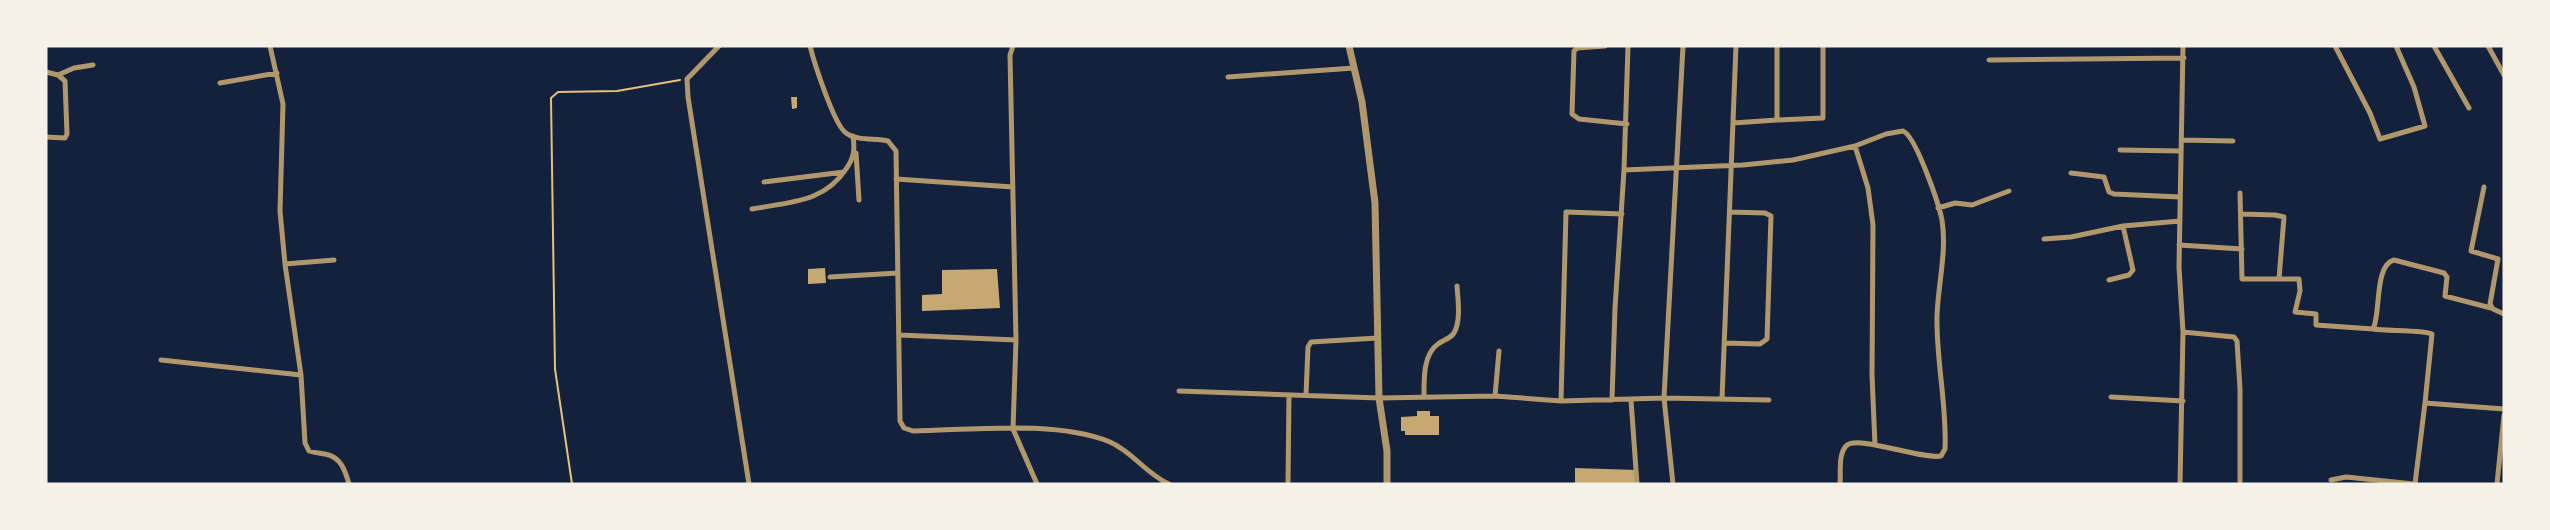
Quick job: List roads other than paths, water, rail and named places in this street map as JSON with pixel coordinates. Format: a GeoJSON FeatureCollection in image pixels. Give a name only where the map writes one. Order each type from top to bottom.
{"type":"FeatureCollection","features":[{"type":"Feature","properties":{"kind":"street"},"geometry":{"type":"LineString","coordinates":[[270,46],[277,73],[284,122],[280,186],[284,264],[301,376],[305,443],[309,451],[327,454],[339,460],[346,471],[348,484]]}},
{"type":"Feature","properties":{"kind":"street"},"geometry":{"type":"LineString","coordinates":[[719,46],[687,79],[698,168],[749,484]]}},
{"type":"Feature","properties":{"kind":"street"},"geometry":{"type":"LineString","coordinates":[[810,46],[819,80],[844,132],[853,136],[884,140],[892,144],[896,151],[900,421],[906,429],[1013,428],[1066,432],[1095,437],[1126,450],[1152,474],[1169,484]]}},
{"type":"Feature","properties":{"kind":"street"},"geometry":{"type":"LineString","coordinates":[[1013,46],[1010,54],[1016,340],[1013,428],[1037,484]]}},
{"type":"Feature","properties":{"kind":"street"},"geometry":{"type":"LineString","coordinates":[[1348,46],[1363,111],[1376,203],[1379,398],[1387,451],[1387,484]]}},
{"type":"Feature","properties":{"kind":"street"},"geometry":{"type":"LineString","coordinates":[[1605,46],[1577,48],[1574,51],[1572,114],[1579,119],[1627,124]]}},
{"type":"Feature","properties":{"kind":"street"},"geometry":{"type":"LineString","coordinates":[[1612,400],[1615,308],[1627,124],[1628,46]]}},
{"type":"Feature","properties":{"kind":"street"},"geometry":{"type":"LineString","coordinates":[[1673,484],[1664,398],[1683,46]]}},
{"type":"Feature","properties":{"kind":"street"},"geometry":{"type":"LineString","coordinates":[[1722,399],[1736,46]]}},
{"type":"Feature","properties":{"kind":"street"},"geometry":{"type":"LineString","coordinates":[[1777,46],[1777,120]]}},
{"type":"Feature","properties":{"kind":"street"},"geometry":{"type":"LineString","coordinates":[[1733,123],[1823,118],[1823,46]]}},
{"type":"Feature","properties":{"kind":"street"},"geometry":{"type":"LineString","coordinates":[[2180,484],[2183,332],[2179,245],[2183,46]]}},
{"type":"Feature","properties":{"kind":"street"},"geometry":{"type":"LineString","coordinates":[[2335,46],[2370,113],[2380,138],[2425,126],[2414,87],[2396,46]]}},
{"type":"Feature","properties":{"kind":"street"},"geometry":{"type":"LineString","coordinates":[[2434,46],[2470,108]]}},
{"type":"Feature","properties":{"kind":"street"},"geometry":{"type":"LineString","coordinates":[[2488,46],[2504,74]]}},
{"type":"Feature","properties":{"kind":"street"},"geometry":{"type":"LineString","coordinates":[[1989,60],[2184,58]]}},
{"type":"Feature","properties":{"kind":"street"},"geometry":{"type":"LineString","coordinates":[[58,75],[74,68],[93,65]]}},
{"type":"Feature","properties":{"kind":"street"},"geometry":{"type":"LineString","coordinates":[[1228,78],[1354,68]]}},
{"type":"Feature","properties":{"kind":"street"},"geometry":{"type":"LineString","coordinates":[[46,72],[58,75],[65,80],[67,134],[59,139],[46,137]]}},
{"type":"Feature","properties":{"kind":"street"},"geometry":{"type":"LineString","coordinates":[[220,83],[277,73]]}},
{"type":"Feature","properties":{"kind":"street"},"geometry":{"type":"LineString","coordinates":[[1624,170],[1793,160],[1855,146],[1898,130],[1906,132],[1924,168],[1938,208],[1943,231],[1937,317],[1945,449],[1941,456],[1929,457],[1852,442],[1846,446],[1841,458],[1840,484]]}},
{"type":"Feature","properties":{"kind":"street"},"geometry":{"type":"LineString","coordinates":[[853,136],[859,200]]}},
{"type":"Feature","properties":{"kind":"street"},"geometry":{"type":"LineString","coordinates":[[2182,140],[2233,142]]}},
{"type":"Feature","properties":{"kind":"street"},"geometry":{"type":"LineString","coordinates":[[1855,146],[1868,188],[1873,225],[1872,375],[1875,445]]}},
{"type":"Feature","properties":{"kind":"street"},"geometry":{"type":"LineString","coordinates":[[752,209],[811,198],[827,191],[844,172],[855,150]]}},
{"type":"Feature","properties":{"kind":"street"},"geometry":{"type":"LineString","coordinates":[[2120,150],[2181,150]]}},
{"type":"Feature","properties":{"kind":"street"},"geometry":{"type":"LineString","coordinates":[[764,182],[844,172]]}},
{"type":"Feature","properties":{"kind":"street"},"geometry":{"type":"LineString","coordinates":[[2071,173],[2104,176],[2109,192],[2114,194],[2180,197]]}},
{"type":"Feature","properties":{"kind":"street"},"geometry":{"type":"LineString","coordinates":[[896,179],[1013,187]]}},
{"type":"Feature","properties":{"kind":"street"},"geometry":{"type":"LineString","coordinates":[[2484,187],[2472,251],[2501,259],[2491,308]]}},
{"type":"Feature","properties":{"kind":"street"},"geometry":{"type":"LineString","coordinates":[[1938,208],[1955,203],[1972,205],[2009,191]]}},
{"type":"Feature","properties":{"kind":"street"},"geometry":{"type":"LineString","coordinates":[[2240,193],[2242,279],[2301,280],[2295,312],[2316,314],[2316,325],[2400,332],[2425,331],[2432,334],[2426,403],[2415,484],[2346,477],[2332,480]]}},
{"type":"Feature","properties":{"kind":"street"},"geometry":{"type":"LineString","coordinates":[[1561,401],[1566,212],[1622,214]]}},
{"type":"Feature","properties":{"kind":"street"},"geometry":{"type":"LineString","coordinates":[[1725,343],[1760,344],[1767,339],[1771,216],[1766,213],[1730,212]]}},
{"type":"Feature","properties":{"kind":"street"},"geometry":{"type":"LineString","coordinates":[[2241,214],[2275,214],[2284,217],[2279,279]]}},
{"type":"Feature","properties":{"kind":"street"},"geometry":{"type":"LineString","coordinates":[[2044,239],[2071,237],[2123,226],[2180,221]]}},
{"type":"Feature","properties":{"kind":"street"},"geometry":{"type":"LineString","coordinates":[[2109,280],[2129,275],[2133,270],[2123,226]]}},
{"type":"Feature","properties":{"kind":"street"},"geometry":{"type":"LineString","coordinates":[[2179,245],[2242,249]]}},
{"type":"Feature","properties":{"kind":"street"},"geometry":{"type":"LineString","coordinates":[[284,264],[334,260]]}},
{"type":"Feature","properties":{"kind":"street"},"geometry":{"type":"LineString","coordinates":[[2373,329],[2377,322],[2379,306],[2377,295],[2386,265],[2391,260],[2444,273],[2447,276],[2445,296],[2491,308],[2504,314]]}},
{"type":"Feature","properties":{"kind":"street"},"geometry":{"type":"LineString","coordinates":[[830,277],[898,274]]}},
{"type":"Feature","properties":{"kind":"street"},"geometry":{"type":"LineString","coordinates":[[1424,396],[1424,377],[1431,353],[1438,344],[1451,337],[1456,328],[1458,286]]}},
{"type":"Feature","properties":{"kind":"street"},"geometry":{"type":"LineString","coordinates":[[2183,332],[2234,337],[2236,340],[2240,389],[2240,484]]}},
{"type":"Feature","properties":{"kind":"street"},"geometry":{"type":"LineString","coordinates":[[899,335],[1016,340]]}},
{"type":"Feature","properties":{"kind":"street"},"geometry":{"type":"LineString","coordinates":[[1306,395],[1308,347],[1311,342],[1378,338]]}},
{"type":"Feature","properties":{"kind":"street"},"geometry":{"type":"LineString","coordinates":[[1496,396],[1499,351]]}},
{"type":"Feature","properties":{"kind":"street"},"geometry":{"type":"LineString","coordinates":[[161,360],[301,376]]}},
{"type":"Feature","properties":{"kind":"street"},"geometry":{"type":"LineString","coordinates":[[1179,391],[1379,398],[1496,396],[1561,401],[1664,398],[1769,400]]}},
{"type":"Feature","properties":{"kind":"street"},"geometry":{"type":"LineString","coordinates":[[1288,484],[1289,395]]}},
{"type":"Feature","properties":{"kind":"street"},"geometry":{"type":"LineString","coordinates":[[2112,397],[2183,401]]}},
{"type":"Feature","properties":{"kind":"street"},"geometry":{"type":"LineString","coordinates":[[1631,400],[1637,484]]}},
{"type":"Feature","properties":{"kind":"street"},"geometry":{"type":"LineString","coordinates":[[2426,403],[2504,409]]}},
{"type":"Feature","properties":{"kind":"street"},"geometry":{"type":"LineString","coordinates":[[2497,484],[2504,415]]}}]}
